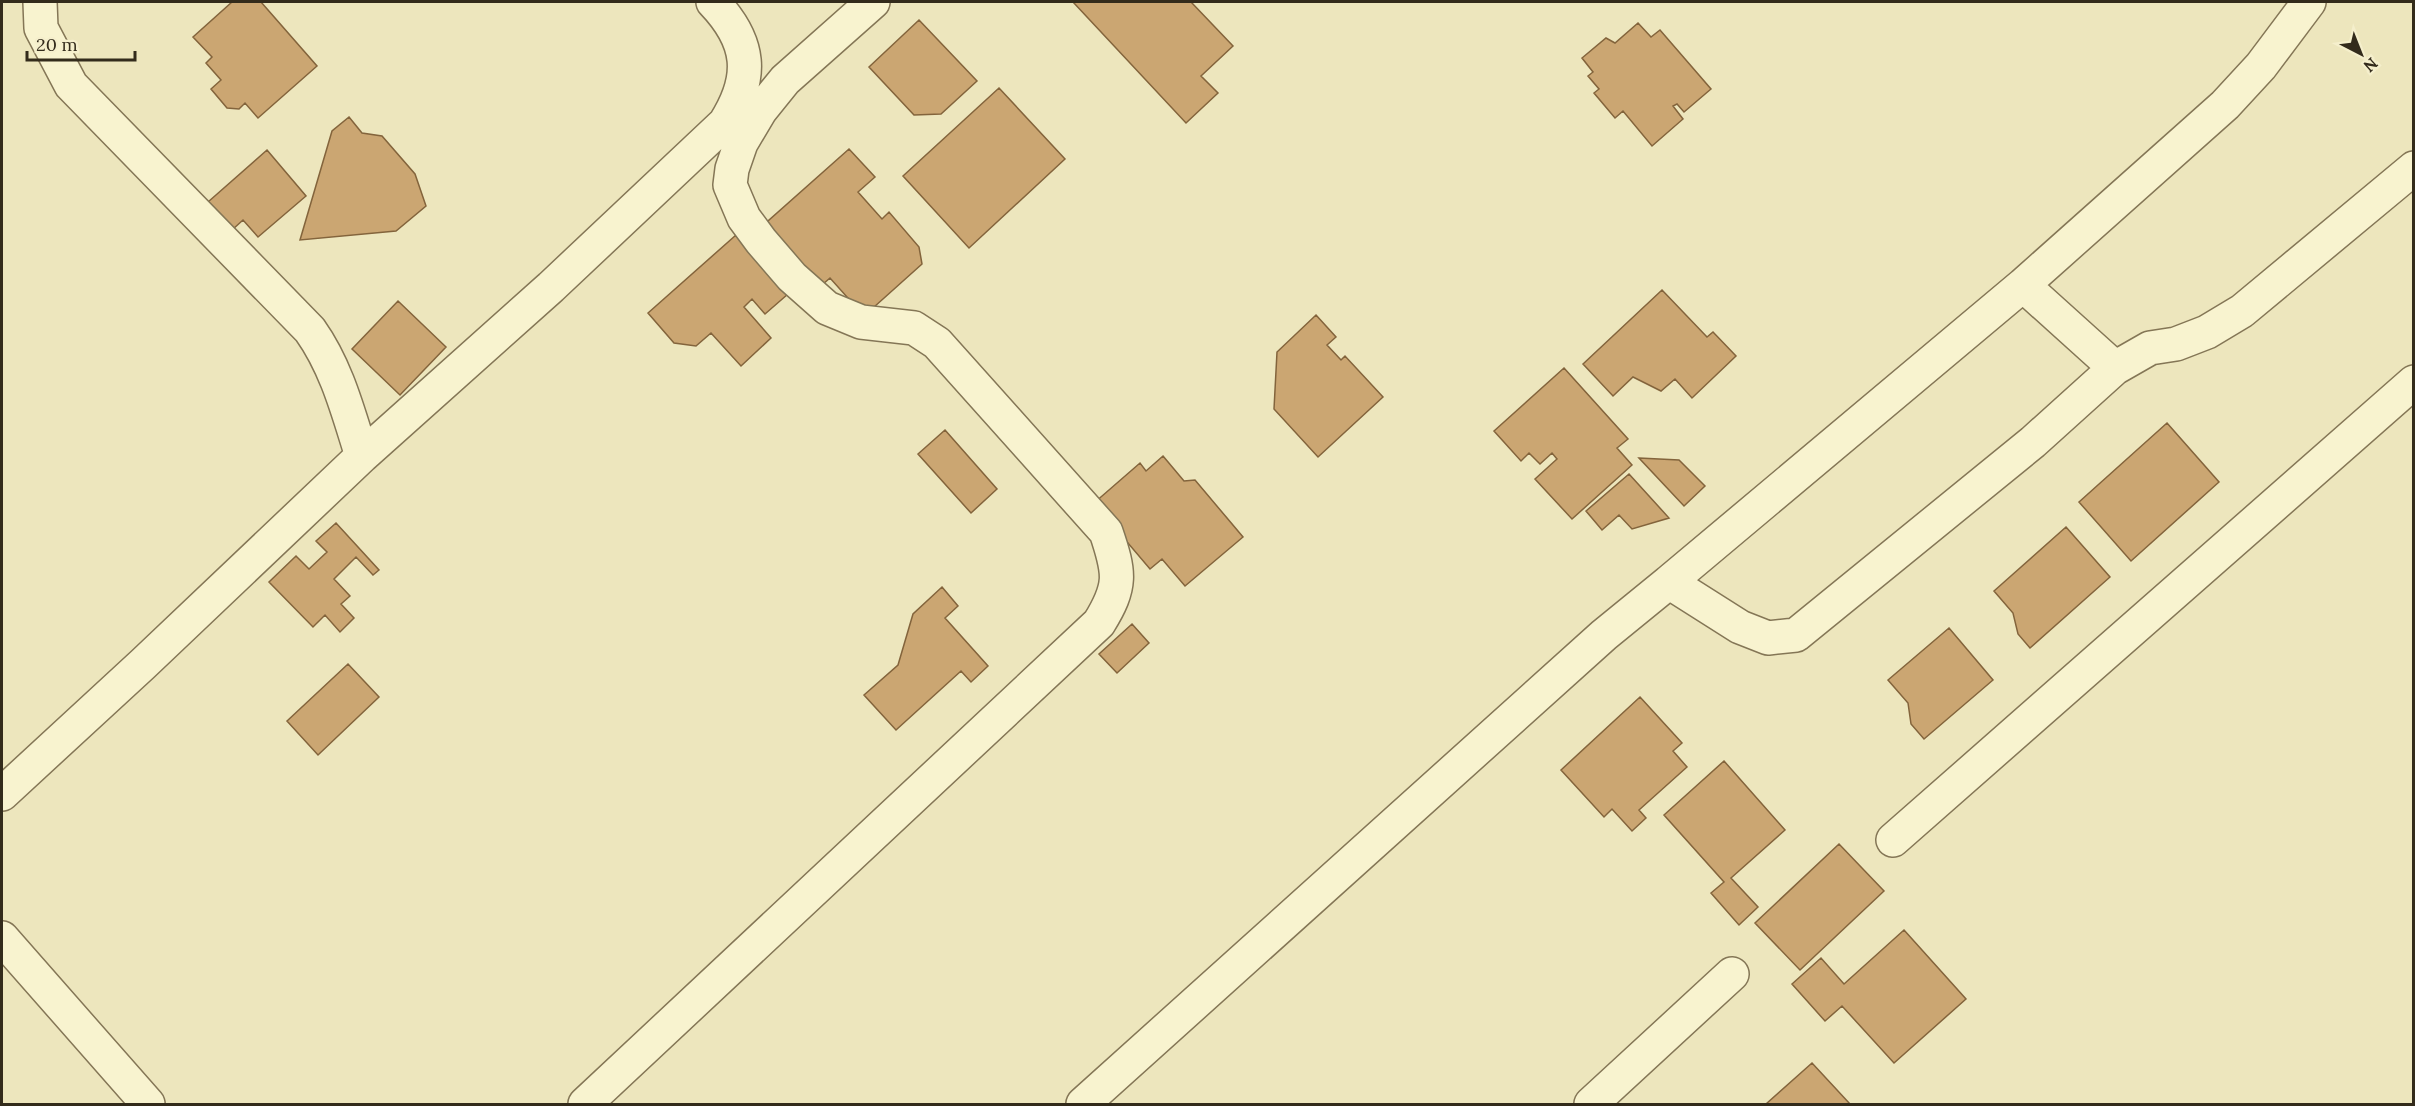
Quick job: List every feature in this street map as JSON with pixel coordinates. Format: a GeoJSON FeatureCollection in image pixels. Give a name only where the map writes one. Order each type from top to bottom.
{"type":"FeatureCollection","features":[{"type":"Feature","properties":{"kind":"street"},"geometry":{"type":"LineString","coordinates":[[40,2],[41,28],[71,85],[310,330],[325,351],[362,456]]}},
{"type":"Feature","properties":{"kind":"street"},"geometry":{"type":"LineString","coordinates":[[2,794],[362,456],[551,287],[725,123],[739,101],[744,81],[744,60],[739,36],[713,2]]}},
{"type":"Feature","properties":{"kind":"street"},"geometry":{"type":"LineString","coordinates":[[585,1104],[1100,623],[1114,599],[1117,578],[1106,532],[936,343],[914,328],[861,322],[827,308],[792,277],[761,241],[736,202],[730,185],[732,169],[741,143],[760,111],[784,80],[873,2]]}},
{"type":"Feature","properties":{"kind":"street"},"geometry":{"type":"LineString","coordinates":[[1083,1104],[1604,635],[2023,285],[2225,105],[2261,66],[2309,2]]}},
{"type":"Feature","properties":{"kind":"street"},"geometry":{"type":"LineString","coordinates":[[1669,582],[1740,627],[1768,638],[1796,635],[2033,442],[2115,368],[2150,348],[2176,344],[2207,332],[2242,311],[2414,168]]}},
{"type":"Feature","properties":{"kind":"street"},"geometry":{"type":"LineString","coordinates":[[2023,285],[2115,368]]}},
{"type":"Feature","properties":{"kind":"street"},"geometry":{"type":"LineString","coordinates":[[1893,840],[2414,381]]}},
{"type":"Feature","properties":{"kind":"street"},"geometry":{"type":"LineString","coordinates":[[2,938],[148,1104]]}},
{"type":"Feature","properties":{"kind":"street"},"geometry":{"type":"LineString","coordinates":[[1591,1104],[1731,974]]}},
{"type":"Feature","properties":{"kind":"building"},"geometry":{"type":"Polygon","coordinates":[[[232,2],[261,2],[317,66],[258,118],[245,103],[239,109],[227,108],[211,89],[221,80],[206,63],[212,57],[193,37],[232,2]]]}},
{"type":"Feature","properties":{"kind":"building"},"geometry":{"type":"Polygon","coordinates":[[[1073,2],[1191,2],[1233,46],[1201,76],[1218,93],[1186,123],[1073,2]]]}},
{"type":"Feature","properties":{"kind":"building"},"geometry":{"type":"Polygon","coordinates":[[[919,20],[977,81],[941,114],[914,115],[869,67],[919,20]]]}},
{"type":"Feature","properties":{"kind":"building"},"geometry":{"type":"Polygon","coordinates":[[[1638,23],[1651,37],[1660,30],[1711,89],[1684,112],[1677,104],[1673,106],[1683,119],[1652,146],[1623,111],[1615,118],[1594,93],[1599,89],[1588,76],[1593,72],[1582,58],[1606,38],[1615,43],[1638,23]]]}},
{"type":"Feature","properties":{"kind":"building"},"geometry":{"type":"Polygon","coordinates":[[[999,88],[1065,159],[969,248],[903,176],[999,88]]]}},
{"type":"Feature","properties":{"kind":"building"},"geometry":{"type":"Polygon","coordinates":[[[349,117],[362,133],[382,136],[415,174],[426,206],[396,231],[300,240],[332,131],[349,117]]]}},
{"type":"Feature","properties":{"kind":"building"},"geometry":{"type":"Polygon","coordinates":[[[849,149],[875,177],[858,192],[882,219],[889,212],[919,247],[922,264],[864,316],[830,278],[815,291],[759,229],[849,149]]]}},
{"type":"Feature","properties":{"kind":"building"},"geometry":{"type":"Polygon","coordinates":[[[267,150],[306,196],[258,237],[243,220],[232,230],[208,202],[267,150]]]}},
{"type":"Feature","properties":{"kind":"building"},"geometry":{"type":"Polygon","coordinates":[[[736,235],[788,294],[765,314],[752,299],[744,307],[771,338],[741,366],[711,333],[696,346],[674,343],[648,313],[736,235]]]}},
{"type":"Feature","properties":{"kind":"building"},"geometry":{"type":"Polygon","coordinates":[[[1662,290],[1707,337],[1713,332],[1736,356],[1692,398],[1675,379],[1661,391],[1633,377],[1613,396],[1583,364],[1662,290]]]}},
{"type":"Feature","properties":{"kind":"building"},"geometry":{"type":"Polygon","coordinates":[[[398,301],[446,347],[400,395],[352,349],[398,301]]]}},
{"type":"Feature","properties":{"kind":"building"},"geometry":{"type":"Polygon","coordinates":[[[1316,315],[1336,337],[1327,345],[1341,360],[1345,356],[1383,397],[1318,457],[1274,409],[1277,352],[1316,315]]]}},
{"type":"Feature","properties":{"kind":"building"},"geometry":{"type":"Polygon","coordinates":[[[1564,368],[1628,439],[1617,448],[1632,465],[1572,519],[1535,479],[1557,459],[1552,453],[1540,464],[1529,453],[1521,461],[1494,431],[1564,368]]]}},
{"type":"Feature","properties":{"kind":"building"},"geometry":{"type":"Polygon","coordinates":[[[2167,423],[2219,482],[2131,561],[2079,502],[2167,423]]]}},
{"type":"Feature","properties":{"kind":"building"},"geometry":{"type":"Polygon","coordinates":[[[945,430],[997,489],[971,513],[918,454],[945,430]]]}},
{"type":"Feature","properties":{"kind":"building"},"geometry":{"type":"Polygon","coordinates":[[[1163,456],[1184,481],[1195,480],[1243,537],[1185,586],[1162,559],[1150,569],[1094,503],[1140,463],[1146,471],[1163,456]]]}},
{"type":"Feature","properties":{"kind":"building"},"geometry":{"type":"Polygon","coordinates":[[[1639,458],[1679,460],[1705,486],[1684,506],[1639,458]]]}},
{"type":"Feature","properties":{"kind":"building"},"geometry":{"type":"Polygon","coordinates":[[[1629,474],[1669,518],[1632,529],[1619,515],[1602,530],[1586,511],[1629,474]]]}},
{"type":"Feature","properties":{"kind":"building"},"geometry":{"type":"Polygon","coordinates":[[[336,523],[379,570],[373,575],[356,557],[334,579],[350,596],[341,604],[354,618],[340,632],[325,615],[313,627],[269,582],[296,556],[309,569],[327,552],[316,541],[336,523]]]}},
{"type":"Feature","properties":{"kind":"building"},"geometry":{"type":"Polygon","coordinates":[[[2066,527],[2110,577],[2030,648],[2018,634],[2013,613],[1994,591],[2066,527]]]}},
{"type":"Feature","properties":{"kind":"building"},"geometry":{"type":"Polygon","coordinates":[[[942,587],[958,606],[945,618],[988,666],[971,682],[961,671],[896,730],[864,695],[898,665],[913,614],[942,587]]]}},
{"type":"Feature","properties":{"kind":"building"},"geometry":{"type":"Polygon","coordinates":[[[1132,624],[1149,643],[1117,673],[1099,654],[1132,624]]]}},
{"type":"Feature","properties":{"kind":"building"},"geometry":{"type":"Polygon","coordinates":[[[1949,628],[1993,680],[1924,739],[1911,724],[1908,703],[1888,680],[1949,628]]]}},
{"type":"Feature","properties":{"kind":"building"},"geometry":{"type":"Polygon","coordinates":[[[348,664],[379,697],[318,755],[287,721],[348,664]]]}},
{"type":"Feature","properties":{"kind":"building"},"geometry":{"type":"Polygon","coordinates":[[[1640,697],[1682,743],[1673,751],[1687,767],[1639,810],[1646,818],[1632,831],[1612,809],[1604,817],[1561,770],[1640,697]]]}},
{"type":"Feature","properties":{"kind":"building"},"geometry":{"type":"Polygon","coordinates":[[[1724,761],[1785,830],[1731,878],[1758,907],[1739,925],[1711,893],[1724,882],[1664,815],[1724,761]]]}},
{"type":"Feature","properties":{"kind":"building"},"geometry":{"type":"Polygon","coordinates":[[[1839,844],[1884,891],[1800,970],[1755,923],[1839,844]]]}},
{"type":"Feature","properties":{"kind":"building"},"geometry":{"type":"Polygon","coordinates":[[[1904,930],[1966,999],[1894,1063],[1842,1006],[1825,1021],[1792,984],[1821,958],[1844,984],[1904,930]]]}},
{"type":"Feature","properties":{"kind":"building"},"geometry":{"type":"Polygon","coordinates":[[[1812,1063],[1850,1104],[1766,1104],[1812,1063]]]}}]}
